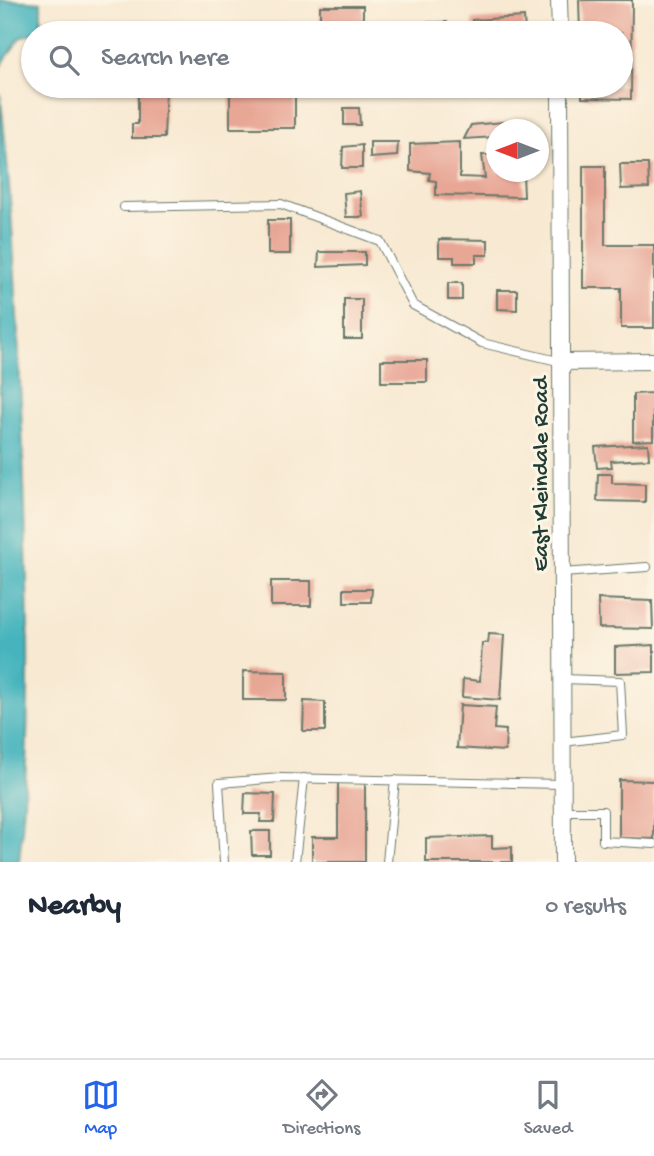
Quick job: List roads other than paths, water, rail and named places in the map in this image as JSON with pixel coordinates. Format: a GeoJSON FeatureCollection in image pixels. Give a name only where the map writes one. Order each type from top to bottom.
{"type":"FeatureCollection","features":[{"type":"Feature","properties":{"kind":"street"},"geometry":{"type":"LineString","coordinates":[[559,0],[560,21]]}},
{"type":"Feature","properties":{"kind":"street","name":"East Kleindale Road"},"geometry":{"type":"LineString","coordinates":[[560,98],[563,862]]}},
{"type":"Feature","properties":{"kind":"street"},"geometry":{"type":"LineString","coordinates":[[562,362],[654,361]]}},
{"type":"Feature","properties":{"kind":"lane"},"geometry":{"type":"LineString","coordinates":[[124,207],[281,204],[380,241],[413,305],[482,342],[562,362]]}},
{"type":"Feature","properties":{"kind":"lane"},"geometry":{"type":"LineString","coordinates":[[562,573],[647,568]]}},
{"type":"Feature","properties":{"kind":"lane"},"geometry":{"type":"LineString","coordinates":[[563,679],[620,681],[623,735],[563,742]]}},
{"type":"Feature","properties":{"kind":"lane"},"geometry":{"type":"LineString","coordinates":[[224,862],[219,783],[304,778],[563,784]]}},
{"type":"Feature","properties":{"kind":"lane"},"geometry":{"type":"LineString","coordinates":[[295,862],[304,778]]}},
{"type":"Feature","properties":{"kind":"lane"},"geometry":{"type":"LineString","coordinates":[[387,862],[395,780]]}},
{"type":"Feature","properties":{"kind":"lane"},"geometry":{"type":"LineString","coordinates":[[563,811],[603,811],[603,841],[654,844]]}},
{"type":"Feature","properties":{"kind":"water"},"geometry":{"type":"Polygon","coordinates":[[[0,0],[41,2],[41,21],[21,21],[21,38],[0,67],[0,0]]]}},
{"type":"Feature","properties":{"kind":"water"},"geometry":{"type":"Polygon","coordinates":[[[0,93],[15,273],[26,556],[28,709],[19,862],[0,862],[0,93]]]}}]}
